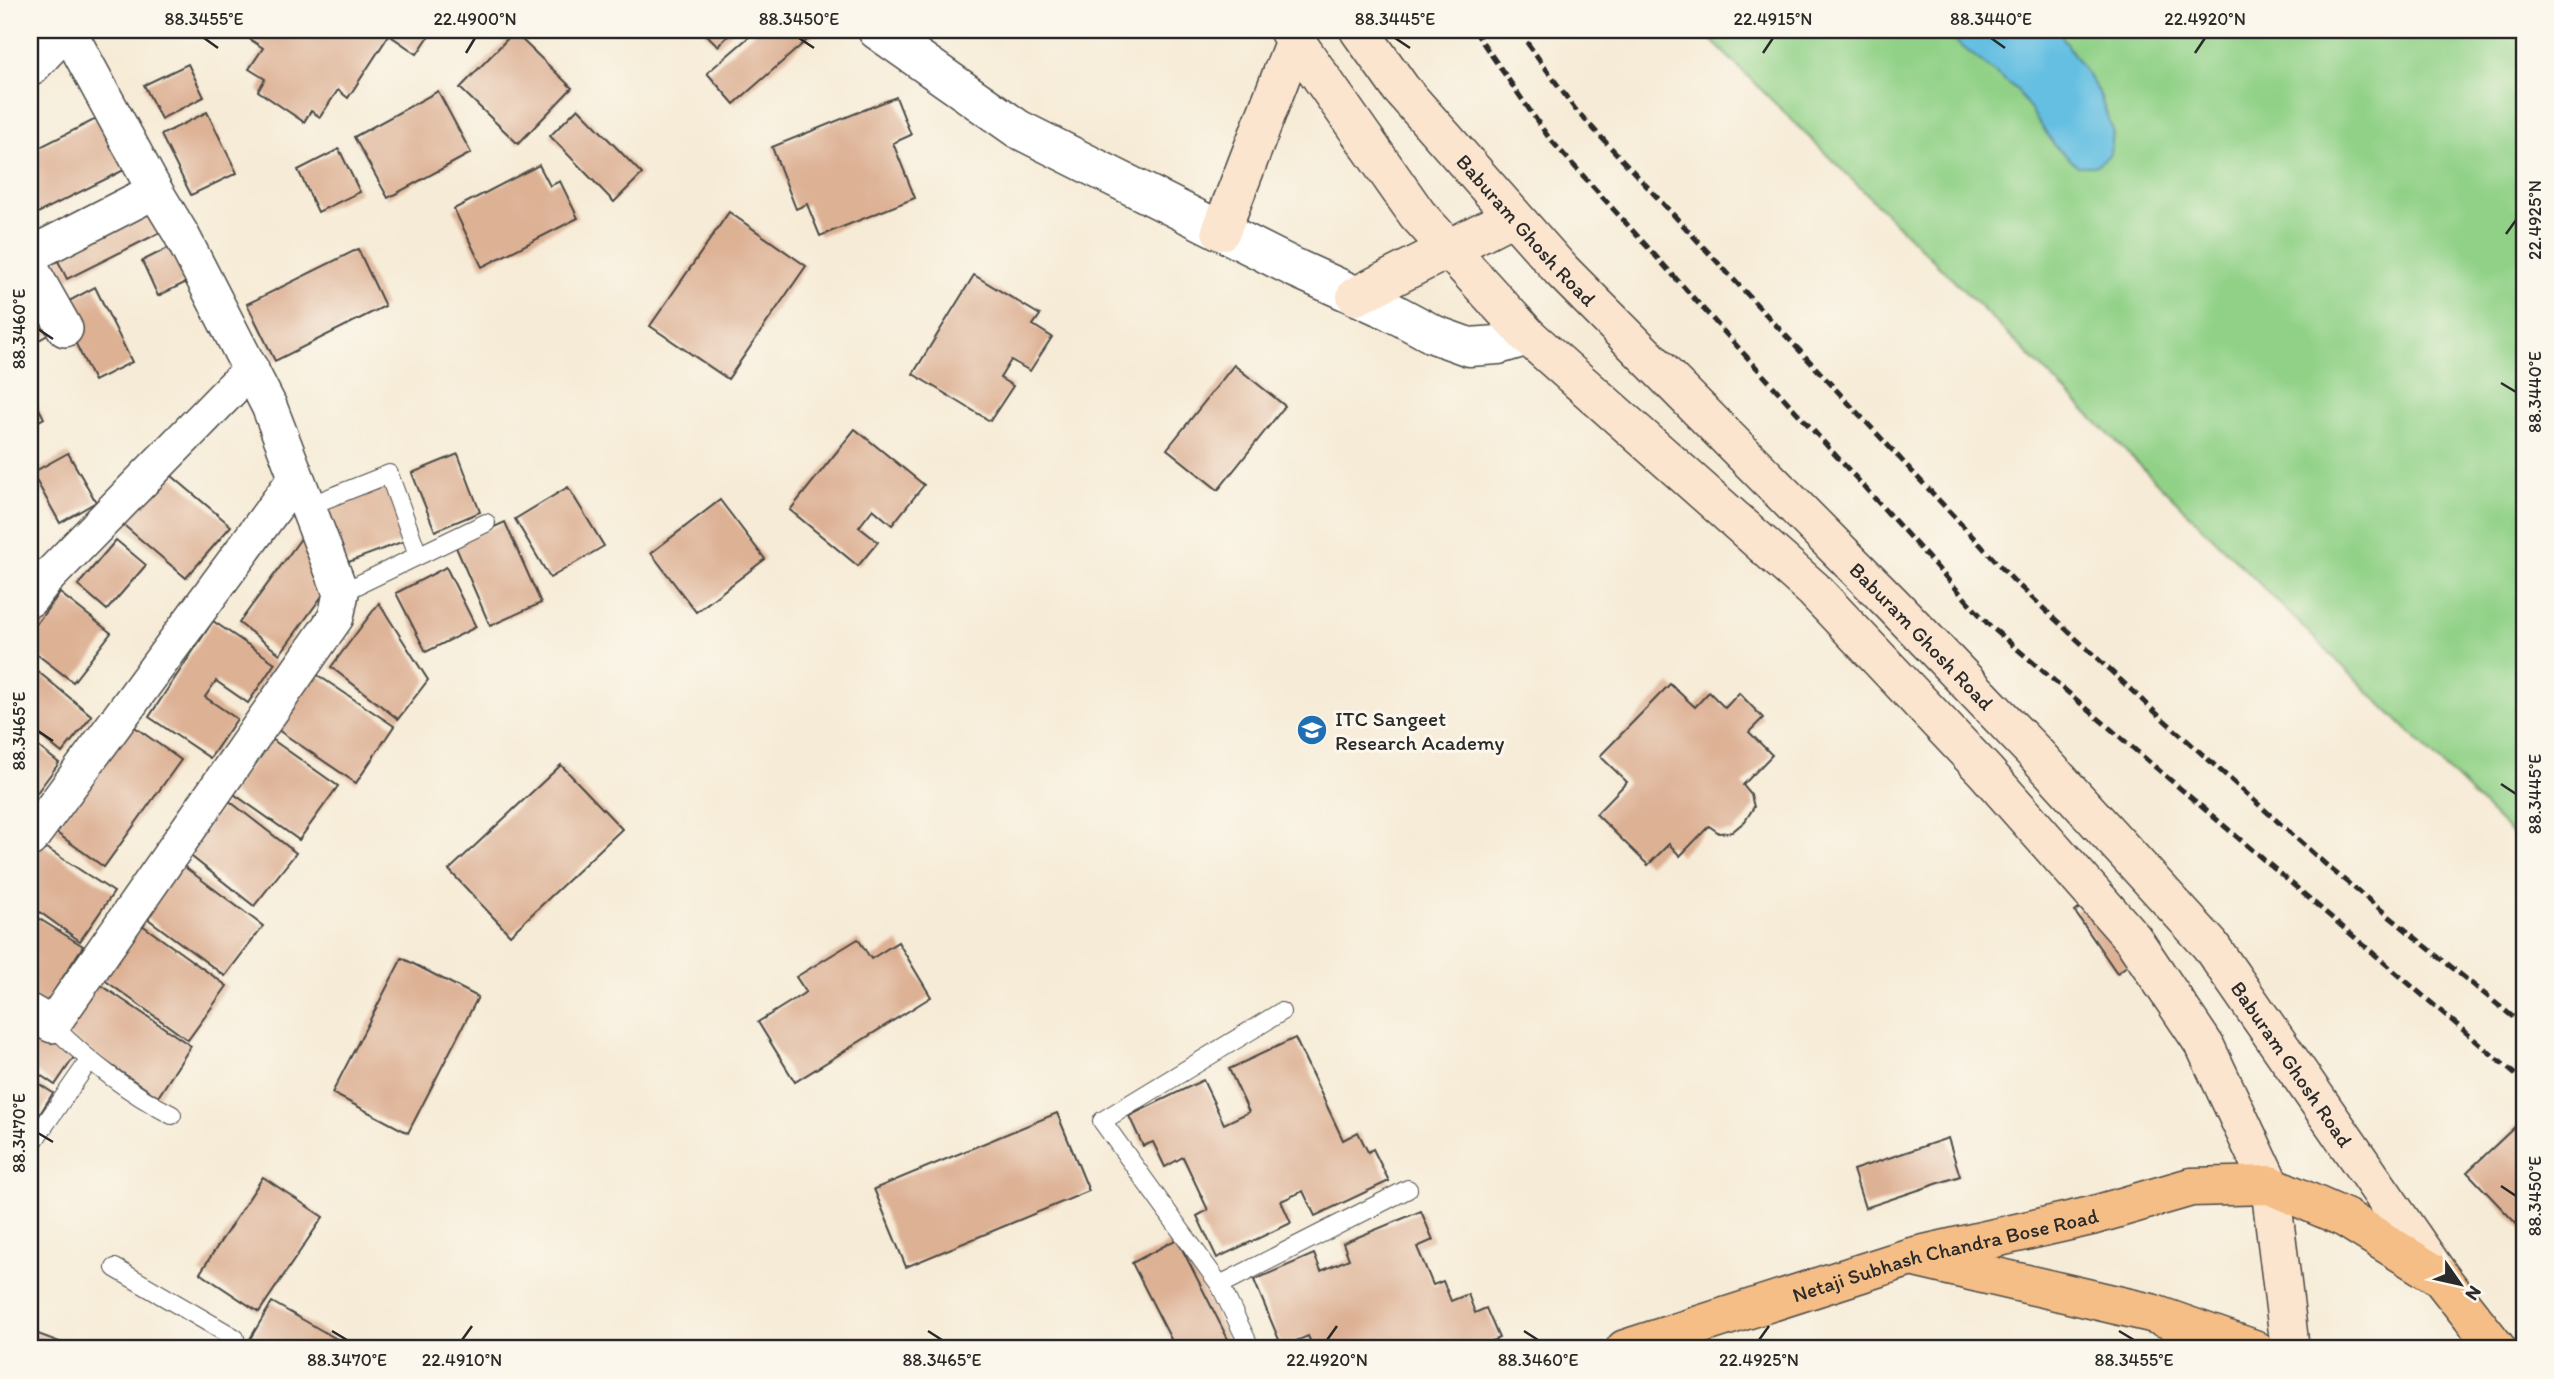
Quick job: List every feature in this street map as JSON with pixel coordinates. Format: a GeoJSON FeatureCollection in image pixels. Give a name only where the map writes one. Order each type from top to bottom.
{"type":"FeatureCollection","features":[{"type":"Feature","properties":{"kind":"main road","name":"Baburam Ghosh Road"},"geometry":{"type":"LineString","coordinates":[[1359,30],[1401,89],[1607,318],[1770,479],[2034,752],[2210,945],[2440,1277]]}},
{"type":"Feature","properties":{"kind":"main road"},"geometry":{"type":"LineString","coordinates":[[1221,231],[1292,35]]}},
{"type":"Feature","properties":{"kind":"main road"},"geometry":{"type":"LineString","coordinates":[[1292,35],[1417,214],[1528,336],[1813,589],[1985,771],[2133,939],[2205,1046],[2270,1185],[2290,1349]]}},
{"type":"Feature","properties":{"kind":"main road"},"geometry":{"type":"LineString","coordinates":[[1356,296],[1513,216]]}},
{"type":"Feature","properties":{"kind":"main road"},"geometry":{"type":"LineString","coordinates":[[1732,516],[1770,479]]}},
{"type":"Feature","properties":{"kind":"main road"},"geometry":{"type":"LineString","coordinates":[[2270,1185],[2345,1218],[2440,1277],[2497,1349]]}},
{"type":"Feature","properties":{"kind":"main road","name":"Netaji Subhash Chandra Bose Road"},"geometry":{"type":"LineString","coordinates":[[1625,1349],[1911,1257],[2091,1216],[2192,1187],[2270,1185]]}},
{"type":"Feature","properties":{"kind":"main road"},"geometry":{"type":"LineString","coordinates":[[1911,1257],[2151,1313],[2255,1349]]}},
{"type":"Feature","properties":{"kind":"street"},"geometry":{"type":"LineString","coordinates":[[30,69],[67,30],[181,234],[251,369],[269,406],[341,593],[336,617],[41,1018]]}},
{"type":"Feature","properties":{"kind":"street"},"geometry":{"type":"LineString","coordinates":[[877,30],[1017,129],[1433,334],[1469,347],[1498,345],[1528,336]]}},
{"type":"Feature","properties":{"kind":"street"},"geometry":{"type":"LineString","coordinates":[[30,255],[155,191]]}},
{"type":"Feature","properties":{"kind":"street"},"geometry":{"type":"LineString","coordinates":[[30,267],[65,329]]}},
{"type":"Feature","properties":{"kind":"street"},"geometry":{"type":"LineString","coordinates":[[35,582],[251,369]]}},
{"type":"Feature","properties":{"kind":"street"},"geometry":{"type":"LineString","coordinates":[[30,839],[301,493]]}},
{"type":"Feature","properties":{"kind":"lane"},"geometry":{"type":"LineString","coordinates":[[301,493],[389,474],[418,555]]}},
{"type":"Feature","properties":{"kind":"lane"},"geometry":{"type":"LineString","coordinates":[[341,593],[486,523]]}},
{"type":"Feature","properties":{"kind":"lane"},"geometry":{"type":"LineString","coordinates":[[1251,1349],[1220,1285],[1102,1121],[1281,1012]]}},
{"type":"Feature","properties":{"kind":"lane"},"geometry":{"type":"LineString","coordinates":[[41,1018],[89,1061],[172,1115]]}},
{"type":"Feature","properties":{"kind":"lane"},"geometry":{"type":"LineString","coordinates":[[30,1146],[89,1061]]}},
{"type":"Feature","properties":{"kind":"lane"},"geometry":{"type":"LineString","coordinates":[[1220,1285],[1408,1189]]}},
{"type":"Feature","properties":{"kind":"lane"},"geometry":{"type":"LineString","coordinates":[[115,1268],[235,1338],[228,1349]]}},
{"type":"Feature","properties":{"kind":"green space"},"geometry":{"type":"Polygon","coordinates":[[[1701,30],[2524,30],[2524,846],[1701,30]]]}},
{"type":"Feature","properties":{"kind":"water"},"geometry":{"type":"Polygon","coordinates":[[[1941,30],[2058,30],[2098,91],[2113,131],[2111,154],[2095,166],[2078,166],[2056,147],[2017,90],[1941,30]]]}},
{"type":"Feature","properties":{"kind":"building"},"geometry":{"type":"Polygon","coordinates":[[[30,30],[42,30],[30,51],[30,30]]]}},
{"type":"Feature","properties":{"kind":"building"},"geometry":{"type":"Polygon","coordinates":[[[249,30],[433,30],[417,54],[389,35],[348,98],[338,90],[320,117],[311,111],[304,122],[258,91],[265,79],[249,69],[263,48],[245,36],[249,30]]]}},
{"type":"Feature","properties":{"kind":"building"},"geometry":{"type":"Polygon","coordinates":[[[702,30],[734,30],[718,46],[702,30]]]}},
{"type":"Feature","properties":{"kind":"building"},"geometry":{"type":"Polygon","coordinates":[[[757,30],[810,30],[814,34],[734,104],[707,73],[757,30]]]}},
{"type":"Feature","properties":{"kind":"building"},"geometry":{"type":"Polygon","coordinates":[[[514,32],[572,88],[518,144],[460,88],[514,32]]]}},
{"type":"Feature","properties":{"kind":"building"},"geometry":{"type":"Polygon","coordinates":[[[188,64],[204,97],[161,119],[144,85],[188,64]]]}},
{"type":"Feature","properties":{"kind":"building"},"geometry":{"type":"Polygon","coordinates":[[[438,91],[471,153],[388,198],[354,137],[438,91]]]}},
{"type":"Feature","properties":{"kind":"building"},"geometry":{"type":"Polygon","coordinates":[[[896,97],[911,135],[893,143],[915,198],[820,236],[807,204],[796,209],[772,147],[896,97]]]}},
{"type":"Feature","properties":{"kind":"building"},"geometry":{"type":"Polygon","coordinates":[[[578,108],[642,174],[614,202],[550,136],[578,108]]]}},
{"type":"Feature","properties":{"kind":"building"},"geometry":{"type":"Polygon","coordinates":[[[207,112],[237,173],[191,195],[161,135],[207,112]]]}},
{"type":"Feature","properties":{"kind":"building"},"geometry":{"type":"Polygon","coordinates":[[[106,114],[132,166],[30,217],[30,152],[106,114]]]}},
{"type":"Feature","properties":{"kind":"building"},"geometry":{"type":"Polygon","coordinates":[[[339,149],[360,192],[318,212],[298,170],[339,149]]]}},
{"type":"Feature","properties":{"kind":"building"},"geometry":{"type":"Polygon","coordinates":[[[539,165],[550,186],[560,181],[578,218],[482,267],[454,209],[539,165]]]}},
{"type":"Feature","properties":{"kind":"building"},"geometry":{"type":"Polygon","coordinates":[[[150,204],[163,231],[67,279],[53,251],[150,204]]]}},
{"type":"Feature","properties":{"kind":"building"},"geometry":{"type":"Polygon","coordinates":[[[729,212],[806,266],[728,379],[650,326],[729,212]]]}},
{"type":"Feature","properties":{"kind":"building"},"geometry":{"type":"Polygon","coordinates":[[[178,243],[195,278],[158,296],[142,261],[178,243]]]}},
{"type":"Feature","properties":{"kind":"building"},"geometry":{"type":"Polygon","coordinates":[[[358,249],[385,306],[275,361],[247,304],[358,249]]]}},
{"type":"Feature","properties":{"kind":"building"},"geometry":{"type":"Polygon","coordinates":[[[974,275],[1040,315],[1033,325],[1052,337],[1030,371],[1011,360],[1000,378],[1013,386],[990,421],[913,374],[974,275]]]}},
{"type":"Feature","properties":{"kind":"building"},"geometry":{"type":"Polygon","coordinates":[[[30,277],[58,329],[30,345],[30,277]]]}},
{"type":"Feature","properties":{"kind":"building"},"geometry":{"type":"Polygon","coordinates":[[[95,287],[132,362],[94,381],[58,307],[95,287]]]}},
{"type":"Feature","properties":{"kind":"building"},"geometry":{"type":"Polygon","coordinates":[[[1234,365],[1285,406],[1218,490],[1167,449],[1234,365]]]}},
{"type":"Feature","properties":{"kind":"building"},"geometry":{"type":"Polygon","coordinates":[[[30,392],[44,418],[30,426],[30,392]]]}},
{"type":"Feature","properties":{"kind":"building"},"geometry":{"type":"Polygon","coordinates":[[[855,429],[924,485],[892,525],[873,509],[859,527],[878,542],[858,566],[790,510],[855,429]]]}},
{"type":"Feature","properties":{"kind":"building"},"geometry":{"type":"Polygon","coordinates":[[[68,453],[96,502],[60,523],[32,473],[68,453]]]}},
{"type":"Feature","properties":{"kind":"building"},"geometry":{"type":"Polygon","coordinates":[[[458,454],[480,512],[435,531],[412,473],[458,454]]]}},
{"type":"Feature","properties":{"kind":"building"},"geometry":{"type":"Polygon","coordinates":[[[165,470],[231,526],[186,578],[120,522],[165,470]]]}},
{"type":"Feature","properties":{"kind":"building"},"geometry":{"type":"Polygon","coordinates":[[[386,485],[407,540],[346,563],[326,507],[386,485]]]}},
{"type":"Feature","properties":{"kind":"building"},"geometry":{"type":"Polygon","coordinates":[[[568,487],[604,546],[550,578],[515,519],[568,487]]]}},
{"type":"Feature","properties":{"kind":"building"},"geometry":{"type":"Polygon","coordinates":[[[720,500],[765,559],[696,612],[651,553],[720,500]]]}},
{"type":"Feature","properties":{"kind":"building"},"geometry":{"type":"Polygon","coordinates":[[[505,522],[541,603],[490,626],[455,545],[505,522]]]}},
{"type":"Feature","properties":{"kind":"building"},"geometry":{"type":"Polygon","coordinates":[[[302,537],[330,585],[280,654],[239,623],[302,537]]]}},
{"type":"Feature","properties":{"kind":"building"},"geometry":{"type":"Polygon","coordinates":[[[116,540],[146,565],[107,610],[78,585],[116,540]]]}},
{"type":"Feature","properties":{"kind":"building"},"geometry":{"type":"Polygon","coordinates":[[[446,567],[476,627],[426,652],[396,593],[446,567]]]}},
{"type":"Feature","properties":{"kind":"building"},"geometry":{"type":"Polygon","coordinates":[[[60,593],[111,633],[73,682],[30,649],[30,632],[60,593]]]}},
{"type":"Feature","properties":{"kind":"building"},"geometry":{"type":"Polygon","coordinates":[[[379,603],[428,680],[398,719],[331,667],[379,603]]]}},
{"type":"Feature","properties":{"kind":"building"},"geometry":{"type":"Polygon","coordinates":[[[213,621],[275,663],[248,703],[216,681],[205,697],[237,719],[210,758],[149,717],[213,621]]]}},
{"type":"Feature","properties":{"kind":"building"},"geometry":{"type":"Polygon","coordinates":[[[30,665],[92,716],[62,753],[30,727],[30,665]]]}},
{"type":"Feature","properties":{"kind":"building"},"geometry":{"type":"Polygon","coordinates":[[[316,674],[394,726],[356,783],[278,730],[316,674]]]}},
{"type":"Feature","properties":{"kind":"building"},"geometry":{"type":"Polygon","coordinates":[[[1670,684],[1695,707],[1709,692],[1725,708],[1739,693],[1763,718],[1749,732],[1772,755],[1743,785],[1751,795],[1754,807],[1745,821],[1732,832],[1719,833],[1709,826],[1680,856],[1669,844],[1648,865],[1596,814],[1627,782],[1600,756],[1670,684]]]}},
{"type":"Feature","properties":{"kind":"building"},"geometry":{"type":"Polygon","coordinates":[[[132,725],[181,760],[104,867],[54,831],[132,725]]]}},
{"type":"Feature","properties":{"kind":"building"},"geometry":{"type":"Polygon","coordinates":[[[270,738],[338,786],[299,840],[231,792],[270,738]]]}},
{"type":"Feature","properties":{"kind":"building"},"geometry":{"type":"Polygon","coordinates":[[[30,740],[59,763],[30,802],[30,740]]]}},
{"type":"Feature","properties":{"kind":"building"},"geometry":{"type":"Polygon","coordinates":[[[561,765],[622,829],[510,935],[449,870],[561,765]]]}},
{"type":"Feature","properties":{"kind":"building"},"geometry":{"type":"Polygon","coordinates":[[[228,800],[296,853],[254,906],[187,853],[228,800]]]}},
{"type":"Feature","properties":{"kind":"building"},"geometry":{"type":"Polygon","coordinates":[[[37,842],[114,892],[80,941],[30,905],[30,853],[37,842]]]}},
{"type":"Feature","properties":{"kind":"building"},"geometry":{"type":"Polygon","coordinates":[[[182,865],[263,926],[225,976],[144,916],[182,865]]]}},
{"type":"Feature","properties":{"kind":"building"},"geometry":{"type":"Polygon","coordinates":[[[2089,901],[2132,962],[2117,973],[2075,912],[2089,901]]]}},
{"type":"Feature","properties":{"kind":"building"},"geometry":{"type":"Polygon","coordinates":[[[30,913],[83,946],[45,1005],[30,995],[30,913]]]}},
{"type":"Feature","properties":{"kind":"building"},"geometry":{"type":"Polygon","coordinates":[[[142,925],[227,986],[188,1040],[103,979],[142,925]]]}},
{"type":"Feature","properties":{"kind":"building"},"geometry":{"type":"Polygon","coordinates":[[[858,939],[871,959],[898,942],[931,997],[795,1082],[758,1022],[806,992],[796,977],[858,939]]]}},
{"type":"Feature","properties":{"kind":"building"},"geometry":{"type":"Polygon","coordinates":[[[402,958],[478,997],[408,1133],[332,1093],[402,958]]]}},
{"type":"Feature","properties":{"kind":"building"},"geometry":{"type":"Polygon","coordinates":[[[98,983],[191,1046],[158,1097],[64,1033],[98,983]]]}},
{"type":"Feature","properties":{"kind":"building"},"geometry":{"type":"Polygon","coordinates":[[[30,1023],[76,1054],[55,1085],[30,1068],[30,1023]]]}},
{"type":"Feature","properties":{"kind":"building"},"geometry":{"type":"Polygon","coordinates":[[[1295,1038],[1343,1140],[1358,1132],[1368,1152],[1373,1149],[1389,1181],[1315,1216],[1303,1191],[1281,1201],[1291,1223],[1217,1258],[1197,1216],[1208,1210],[1183,1157],[1165,1167],[1153,1142],[1143,1146],[1129,1116],[1203,1080],[1224,1124],[1249,1112],[1229,1069],[1295,1038]]]}},
{"type":"Feature","properties":{"kind":"building"},"geometry":{"type":"Polygon","coordinates":[[[30,1078],[53,1093],[30,1130],[30,1078]]]}},
{"type":"Feature","properties":{"kind":"building"},"geometry":{"type":"Polygon","coordinates":[[[1057,1113],[1089,1191],[906,1267],[874,1189],[1057,1113]]]}},
{"type":"Feature","properties":{"kind":"building"},"geometry":{"type":"Polygon","coordinates":[[[2518,1124],[2524,1130],[2524,1232],[2467,1172],[2518,1124]]]}},
{"type":"Feature","properties":{"kind":"building"},"geometry":{"type":"Polygon","coordinates":[[[1948,1138],[1960,1176],[1865,1208],[1853,1170],[1948,1138]]]}},
{"type":"Feature","properties":{"kind":"building"},"geometry":{"type":"Polygon","coordinates":[[[263,1177],[323,1217],[259,1312],[200,1273],[263,1177]]]}},
{"type":"Feature","properties":{"kind":"building"},"geometry":{"type":"Polygon","coordinates":[[[1421,1211],[1433,1240],[1417,1247],[1433,1285],[1443,1281],[1451,1301],[1468,1294],[1475,1313],[1486,1308],[1499,1338],[1473,1349],[1314,1349],[1308,1336],[1282,1347],[1254,1280],[1314,1254],[1321,1271],[1349,1259],[1343,1243],[1421,1211]]]}},
{"type":"Feature","properties":{"kind":"building"},"geometry":{"type":"Polygon","coordinates":[[[1177,1239],[1233,1349],[1176,1349],[1132,1263],[1177,1239]]]}},
{"type":"Feature","properties":{"kind":"building"},"geometry":{"type":"Polygon","coordinates":[[[272,1302],[347,1345],[344,1349],[244,1349],[272,1302]]]}},
{"type":"Feature","properties":{"kind":"building"},"geometry":{"type":"Polygon","coordinates":[[[30,1331],[73,1347],[30,1349],[30,1331]]]}},
{"type":"Feature","properties":{"kind":"railway"},"geometry":{"type":"LineString","coordinates":[[1474,30],[1549,138],[1989,625],[2524,1082]]}},
{"type":"Feature","properties":{"kind":"railway"},"geometry":{"type":"LineString","coordinates":[[1518,30],[1575,109],[2014,581],[2155,712],[2332,870],[2524,1026]]}},
{"type":"Feature","properties":{"kind":"place","name":"ITC Sangeet Research Academy"},"geometry":{"type":"Point","coordinates":[1312,730]}}]}
